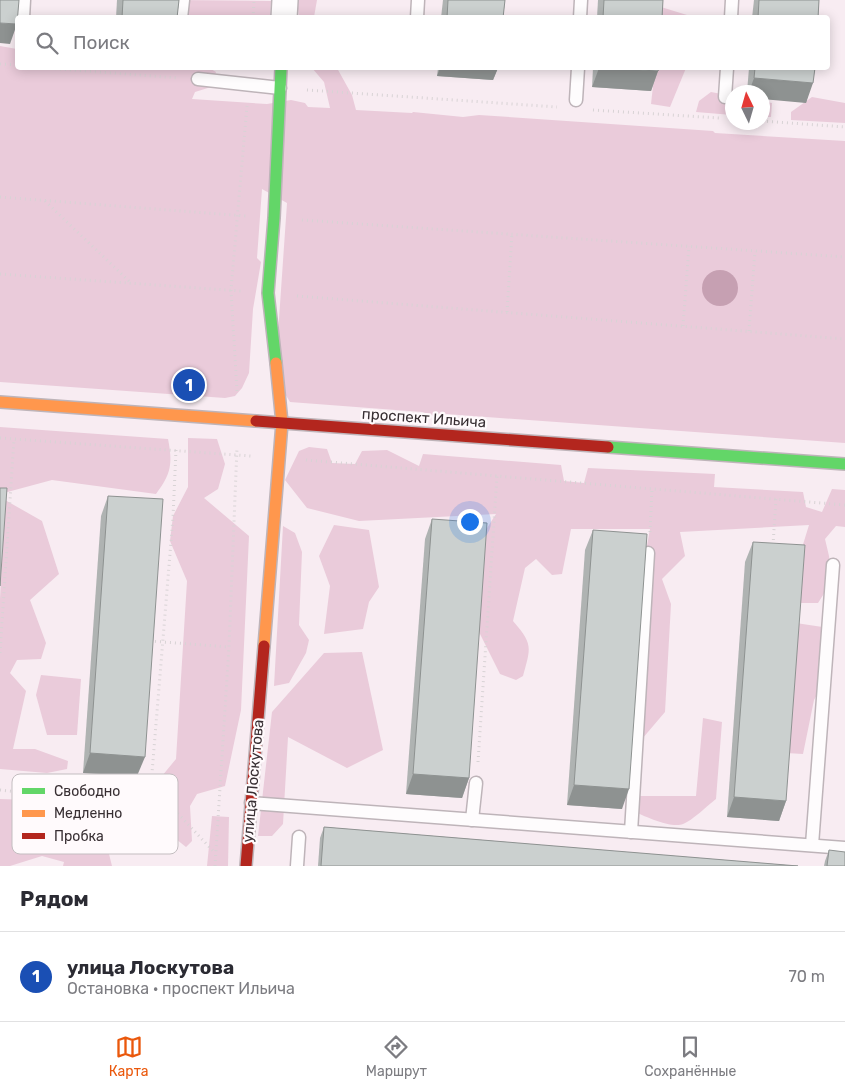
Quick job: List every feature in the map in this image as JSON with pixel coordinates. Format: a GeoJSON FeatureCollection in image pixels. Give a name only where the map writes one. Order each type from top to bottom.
{"type":"FeatureCollection","features":[{"type":"Feature","properties":{"kind":"street"},"geometry":{"type":"LineString","coordinates":[[284,15],[285,0]]}},
{"type":"Feature","properties":{"kind":"street","name":"улица Лоскутова"},"geometry":{"type":"LineString","coordinates":[[246,866],[282,423],[268,293],[274,218],[281,70]]}},
{"type":"Feature","properties":{"kind":"street","name":"проспект Ильича"},"geometry":{"type":"LineString","coordinates":[[0,402],[845,464]]}},
{"type":"Feature","properties":{"kind":"lane"},"geometry":{"type":"LineString","coordinates":[[23,15],[24,0]]}},
{"type":"Feature","properties":{"kind":"lane"},"geometry":{"type":"LineString","coordinates":[[182,15],[183,0]]}},
{"type":"Feature","properties":{"kind":"lane"},"geometry":{"type":"LineString","coordinates":[[417,15],[418,0]]}},
{"type":"Feature","properties":{"kind":"lane"},"geometry":{"type":"LineString","coordinates":[[580,15],[582,0]]}},
{"type":"Feature","properties":{"kind":"lane"},"geometry":{"type":"LineString","coordinates":[[731,15],[732,0]]}},
{"type":"Feature","properties":{"kind":"lane"},"geometry":{"type":"LineString","coordinates":[[576,100],[578,70]]}},
{"type":"Feature","properties":{"kind":"lane"},"geometry":{"type":"LineString","coordinates":[[726,85],[727,70]]}},
{"type":"Feature","properties":{"kind":"lane"},"geometry":{"type":"LineString","coordinates":[[198,79],[280,88]]}},
{"type":"Feature","properties":{"kind":"lane"},"geometry":{"type":"LineString","coordinates":[[631,832],[648,553]]}},
{"type":"Feature","properties":{"kind":"lane"},"geometry":{"type":"LineString","coordinates":[[812,845],[833,565]]}},
{"type":"Feature","properties":{"kind":"lane"},"geometry":{"type":"LineString","coordinates":[[472,820],[476,783]]}},
{"type":"Feature","properties":{"kind":"lane"},"geometry":{"type":"LineString","coordinates":[[251,803],[845,848]]}},
{"type":"Feature","properties":{"kind":"lane"},"geometry":{"type":"LineString","coordinates":[[297,866],[299,837]]}},
{"type":"Feature","properties":{"kind":"path"},"geometry":{"type":"LineString","coordinates":[[253,15],[254,0]]}},
{"type":"Feature","properties":{"kind":"path"},"geometry":{"type":"LineString","coordinates":[[0,64],[15,65]]}},
{"type":"Feature","properties":{"kind":"path"},"geometry":{"type":"LineString","coordinates":[[73,70],[198,79]]}},
{"type":"Feature","properties":{"kind":"path"},"geometry":{"type":"LineString","coordinates":[[238,400],[231,290],[249,84]]}},
{"type":"Feature","properties":{"kind":"path"},"geometry":{"type":"LineString","coordinates":[[280,88],[565,108]]}},
{"type":"Feature","properties":{"kind":"path"},"geometry":{"type":"LineString","coordinates":[[585,109],[723,119]]}},
{"type":"Feature","properties":{"kind":"path"},"geometry":{"type":"LineString","coordinates":[[770,122],[845,127]]}},
{"type":"Feature","properties":{"kind":"path"},"geometry":{"type":"LineString","coordinates":[[0,197],[274,218],[845,257]]}},
{"type":"Feature","properties":{"kind":"path"},"geometry":{"type":"LineString","coordinates":[[45,200],[131,283]]}},
{"type":"Feature","properties":{"kind":"path"},"geometry":{"type":"LineString","coordinates":[[506,312],[512,234]]}},
{"type":"Feature","properties":{"kind":"path"},"geometry":{"type":"LineString","coordinates":[[684,326],[689,246]]}},
{"type":"Feature","properties":{"kind":"path"},"geometry":{"type":"LineString","coordinates":[[749,331],[755,251]]}},
{"type":"Feature","properties":{"kind":"path"},"geometry":{"type":"LineString","coordinates":[[0,274],[231,290],[845,339]]}},
{"type":"Feature","properties":{"kind":"path"},"geometry":{"type":"LineString","coordinates":[[0,438],[252,456]]}},
{"type":"Feature","properties":{"kind":"path"},"geometry":{"type":"LineString","coordinates":[[0,653],[14,439]]}},
{"type":"Feature","properties":{"kind":"path"},"geometry":{"type":"LineString","coordinates":[[215,866],[229,647],[237,442]]}},
{"type":"Feature","properties":{"kind":"path"},"geometry":{"type":"LineString","coordinates":[[152,774],[173,517],[176,450]]}},
{"type":"Feature","properties":{"kind":"path"},"geometry":{"type":"LineString","coordinates":[[298,459],[845,505]]}},
{"type":"Feature","properties":{"kind":"path"},"geometry":{"type":"LineString","coordinates":[[476,783],[497,476]]}},
{"type":"Feature","properties":{"kind":"path"},"geometry":{"type":"LineString","coordinates":[[648,553],[652,489]]}},
{"type":"Feature","properties":{"kind":"path"},"geometry":{"type":"LineString","coordinates":[[772,554],[776,499]]}},
{"type":"Feature","properties":{"kind":"path"},"geometry":{"type":"LineString","coordinates":[[147,641],[229,647]]}},
{"type":"Feature","properties":{"kind":"path"},"geometry":{"type":"LineString","coordinates":[[178,813],[216,853]]}},
{"type":"Feature","properties":{"kind":"shaded area"},"geometry":{"type":"Polygon","coordinates":[[[175,0],[271,1],[270,15],[173,15],[175,0]]]}},
{"type":"Feature","properties":{"kind":"shaded area"},"geometry":{"type":"Polygon","coordinates":[[[297,0],[317,0],[314,15],[299,15],[297,0]]]}},
{"type":"Feature","properties":{"kind":"shaded area"},"geometry":{"type":"Polygon","coordinates":[[[661,7],[687,15],[660,15],[661,7]]]}},
{"type":"Feature","properties":{"kind":"shaded area"},"geometry":{"type":"Polygon","coordinates":[[[0,46],[15,49],[15,70],[212,70],[216,72],[211,87],[195,92],[192,99],[267,104],[291,100],[305,103],[308,107],[330,108],[324,82],[314,70],[338,70],[352,95],[356,110],[413,112],[463,117],[479,115],[845,141],[845,443],[446,414],[439,418],[422,412],[290,402],[275,377],[287,203],[262,189],[257,258],[261,262],[253,309],[249,373],[242,388],[235,396],[225,398],[0,382],[0,46]]]}},
{"type":"Feature","properties":{"kind":"shaded area"},"geometry":{"type":"Polygon","coordinates":[[[655,70],[685,70],[670,107],[651,104],[655,70]]]}},
{"type":"Feature","properties":{"kind":"shaded area"},"geometry":{"type":"Polygon","coordinates":[[[711,92],[725,95],[725,114],[696,112],[699,101],[711,92]]]}},
{"type":"Feature","properties":{"kind":"shaded area"},"geometry":{"type":"Polygon","coordinates":[[[812,97],[845,103],[845,123],[791,120],[791,112],[812,97]]]}},
{"type":"Feature","properties":{"kind":"shaded area"},"geometry":{"type":"Polygon","coordinates":[[[770,103],[772,103],[770,117],[770,103]]]}},
{"type":"Feature","properties":{"kind":"shaded area"},"geometry":{"type":"Polygon","coordinates":[[[720,270],[727,271],[733,275],[737,281],[737,295],[733,301],[727,305],[720,306],[713,305],[707,301],[703,295],[702,288],[703,281],[707,275],[713,271],[720,270]]]}},
{"type":"Feature","properties":{"kind":"shaded area"},"geometry":{"type":"Polygon","coordinates":[[[0,427],[168,439],[170,468],[156,494],[52,480],[0,494],[0,427]]]}},
{"type":"Feature","properties":{"kind":"shaded area"},"geometry":{"type":"Polygon","coordinates":[[[188,438],[217,439],[225,464],[218,489],[204,498],[249,536],[241,710],[225,786],[197,794],[190,806],[192,841],[186,847],[178,841],[178,774],[164,774],[176,759],[187,581],[170,541],[173,516],[188,487],[188,438]]]}},
{"type":"Feature","properties":{"kind":"shaded area"},"geometry":{"type":"Polygon","coordinates":[[[309,447],[327,449],[332,463],[355,464],[362,451],[387,450],[419,466],[423,454],[561,465],[564,481],[584,483],[588,468],[715,474],[714,487],[803,492],[806,507],[822,512],[832,489],[845,490],[845,527],[836,526],[825,539],[832,581],[818,603],[798,603],[801,551],[809,525],[680,532],[685,556],[662,579],[671,604],[665,712],[642,739],[644,562],[650,529],[571,529],[562,574],[552,575],[536,559],[525,568],[513,621],[524,635],[529,652],[523,676],[516,680],[500,674],[478,630],[482,536],[496,514],[359,521],[307,508],[285,480],[299,451],[309,447]]]}},
{"type":"Feature","properties":{"kind":"shaded area"},"geometry":{"type":"Polygon","coordinates":[[[5,500],[42,521],[59,574],[30,600],[46,643],[41,659],[17,660],[10,673],[26,691],[13,749],[35,749],[68,761],[67,769],[47,773],[0,769],[0,599],[5,500]]]}},
{"type":"Feature","properties":{"kind":"shaded area"},"geometry":{"type":"Polygon","coordinates":[[[334,525],[369,530],[379,587],[369,602],[363,629],[324,634],[330,586],[319,556],[334,525]]]}},
{"type":"Feature","properties":{"kind":"shaded area"},"geometry":{"type":"Polygon","coordinates":[[[283,526],[295,533],[302,552],[299,625],[309,640],[306,653],[289,683],[274,686],[283,526]]]}},
{"type":"Feature","properties":{"kind":"shaded area"},"geometry":{"type":"Polygon","coordinates":[[[796,623],[829,628],[829,673],[814,700],[803,754],[786,753],[796,623]]]}},
{"type":"Feature","properties":{"kind":"shaded area"},"geometry":{"type":"Polygon","coordinates":[[[362,652],[383,750],[347,768],[288,737],[283,824],[272,836],[258,836],[272,712],[324,653],[362,652]]]}},
{"type":"Feature","properties":{"kind":"shaded area"},"geometry":{"type":"Polygon","coordinates":[[[41,675],[81,679],[77,735],[47,735],[36,695],[41,675]]]}},
{"type":"Feature","properties":{"kind":"shaded area"},"geometry":{"type":"Polygon","coordinates":[[[703,718],[722,722],[716,799],[691,820],[678,825],[658,821],[633,811],[640,796],[696,796],[703,718]]]}},
{"type":"Feature","properties":{"kind":"shaded area"},"geometry":{"type":"Polygon","coordinates":[[[0,799],[12,799],[12,854],[109,854],[112,866],[63,866],[64,862],[42,856],[10,866],[0,866],[0,799]]]}},
{"type":"Feature","properties":{"kind":"shaded area"},"geometry":{"type":"Polygon","coordinates":[[[212,816],[229,817],[228,866],[207,866],[212,816]]]}},
{"type":"Feature","properties":{"kind":"building"},"geometry":{"type":"Polygon","coordinates":[[[0,0],[19,0],[15,24],[0,23],[0,0]]]}},
{"type":"Feature","properties":{"kind":"building"},"geometry":{"type":"Polygon","coordinates":[[[123,0],[179,0],[177,15],[122,15],[123,0]]]}},
{"type":"Feature","properties":{"kind":"building"},"geometry":{"type":"Polygon","coordinates":[[[448,0],[505,0],[503,15],[447,15],[448,0]]]}},
{"type":"Feature","properties":{"kind":"building"},"geometry":{"type":"Polygon","coordinates":[[[604,0],[663,0],[662,15],[603,15],[604,0]]]}},
{"type":"Feature","properties":{"kind":"building"},"geometry":{"type":"Polygon","coordinates":[[[759,0],[819,0],[818,15],[758,15],[759,0]]]}},
{"type":"Feature","properties":{"kind":"building"},"geometry":{"type":"Polygon","coordinates":[[[755,70],[815,70],[813,83],[754,78],[755,70]]]}},
{"type":"Feature","properties":{"kind":"building"},"geometry":{"type":"Polygon","coordinates":[[[0,488],[7,488],[0,586],[0,488]]]}},
{"type":"Feature","properties":{"kind":"building"},"geometry":{"type":"Polygon","coordinates":[[[108,496],[163,499],[145,757],[90,753],[108,496]]]}},
{"type":"Feature","properties":{"kind":"building"},"geometry":{"type":"Polygon","coordinates":[[[432,519],[487,523],[469,778],[413,774],[432,519]]]}},
{"type":"Feature","properties":{"kind":"building"},"geometry":{"type":"Polygon","coordinates":[[[593,530],[647,534],[629,789],[574,785],[593,530]]]}},
{"type":"Feature","properties":{"kind":"building"},"geometry":{"type":"Polygon","coordinates":[[[753,542],[805,545],[786,801],[734,797],[753,542]]]}},
{"type":"Feature","properties":{"kind":"building"},"geometry":{"type":"Polygon","coordinates":[[[324,827],[798,866],[321,866],[324,827]]]}},
{"type":"Feature","properties":{"kind":"building"},"geometry":{"type":"Polygon","coordinates":[[[829,850],[845,852],[845,866],[827,866],[829,850]]]}},
{"type":"Feature","properties":{"kind":"traffic: fast"},"geometry":{"type":"LineString","coordinates":[[276,363],[268,293],[274,218],[281,70]]}},
{"type":"Feature","properties":{"kind":"traffic: fast"},"geometry":{"type":"LineString","coordinates":[[608,447],[845,464]]}},
{"type":"Feature","properties":{"kind":"traffic: slow"},"geometry":{"type":"LineString","coordinates":[[264,646],[282,423],[276,363]]}},
{"type":"Feature","properties":{"kind":"traffic: slow"},"geometry":{"type":"LineString","coordinates":[[0,402],[256,421]]}},
{"type":"Feature","properties":{"kind":"traffic: jam"},"geometry":{"type":"LineString","coordinates":[[256,421],[608,447]]}},
{"type":"Feature","properties":{"kind":"traffic: jam"},"geometry":{"type":"LineString","coordinates":[[246,866],[264,646]]}},
{"type":"Feature","properties":{"kind":"place","name":"улица Лоскутова"},"geometry":{"type":"Point","coordinates":[189,385]}}]}
